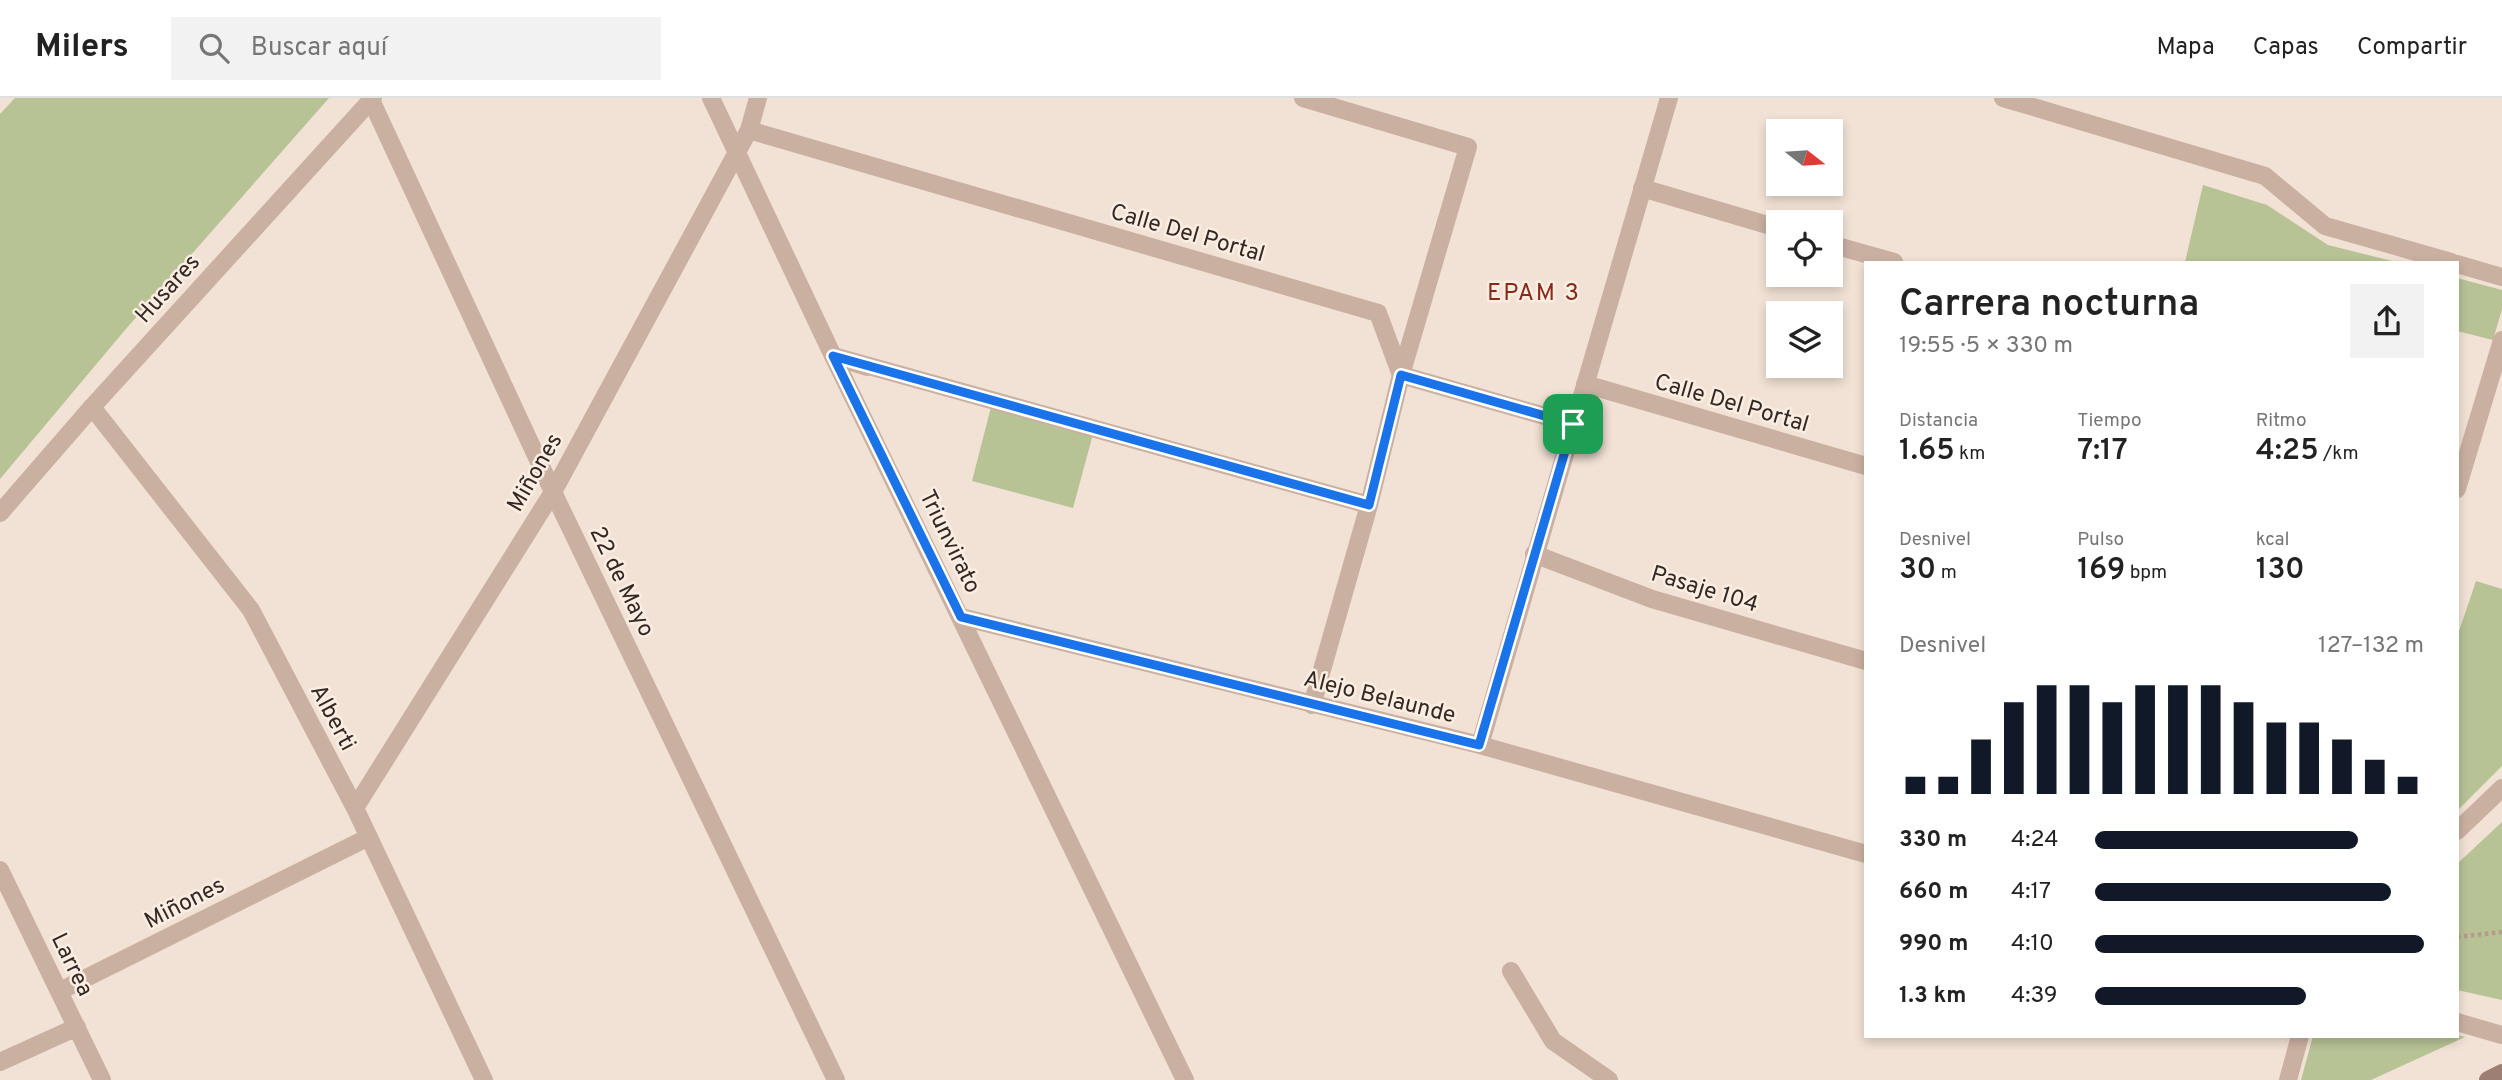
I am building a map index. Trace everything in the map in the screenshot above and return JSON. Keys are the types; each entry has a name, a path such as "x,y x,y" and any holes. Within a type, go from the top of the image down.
{"main road":[{"path":"2488,1080 2502,1073"}],"street":[{"name":"Triunvirato","path":"711,98 833,356 1185,1080"},
{"name":"Miñones","path":"355,808 553,492 749,130 758,98"},
{"path":"1303,98 1468,147 1401,375 1369,505 1312,705"},
{"path":"1479,745 1669,98"},
{"path":"2003,98 2265,176 2325,226 2448,261"},
{"name":"Husares","path":"0,513 92,407 372,99"},
{"name":"22 de Mayo","path":"372,99 553,492 836,1080"},
{"name":"Calle Del Portal","path":"749,130 1377,313 1401,375"},
{"path":"1642,188 1766,224"},
{"path":"1843,248 1890,261"},
{"path":"2459,265 2502,277"},
{"path":"2459,482 2502,341"},
{"path":"833,356 1369,505"},
{"path":"833,356 867,367"},
{"path":"1401,375 1573,424"},
{"name":"Calle Del Portal","path":"1585,384 1864,465"},
{"name":"Alberti","path":"92,407 251,610 355,808 484,1080"},
{"name":"Pasaje 104","path":"1534,554 1652,599 1864,660"},
{"name":"Alejo Belaunde","path":"961,617 1479,745 1864,853"},
{"path":"2459,829 2502,788"},
{"name":"Miñones","path":"60,991 369,837"},
{"name":"Larrea","path":"0,870 102,1080"},
{"path":"1511,971 1553,1041 1609,1080"},
{"path":"2459,1023 2502,1035"},
{"path":"0,1062 77,1027"},
{"path":"2288,1080 2299,1038"}],"path":[{"path":"2459,937 2502,932"}],"green space":[{"path":"15,98 329,98 125,330 0,479 0,114"},
{"path":"2203,185 2267,205 2328,245 2392,261 2185,261"},
{"path":"2459,279 2502,290 2502,309 2493,340 2459,332"},
{"path":"991,407 1093,434 1073,508 972,481"},
{"path":"2476,581 2502,589 2502,766 2459,809 2459,631"},
{"path":"2502,822 2502,1000 2459,990 2459,862"},
{"path":"2465,1037 2371,1080 2301,1080 2312,1038"}],"district":[{"name":"EPAM 3","path":"1534,292"}],"route":[{"path":"833,356 1369,505 1401,375 1573,424 1479,745 961,617 833,356"}]}
